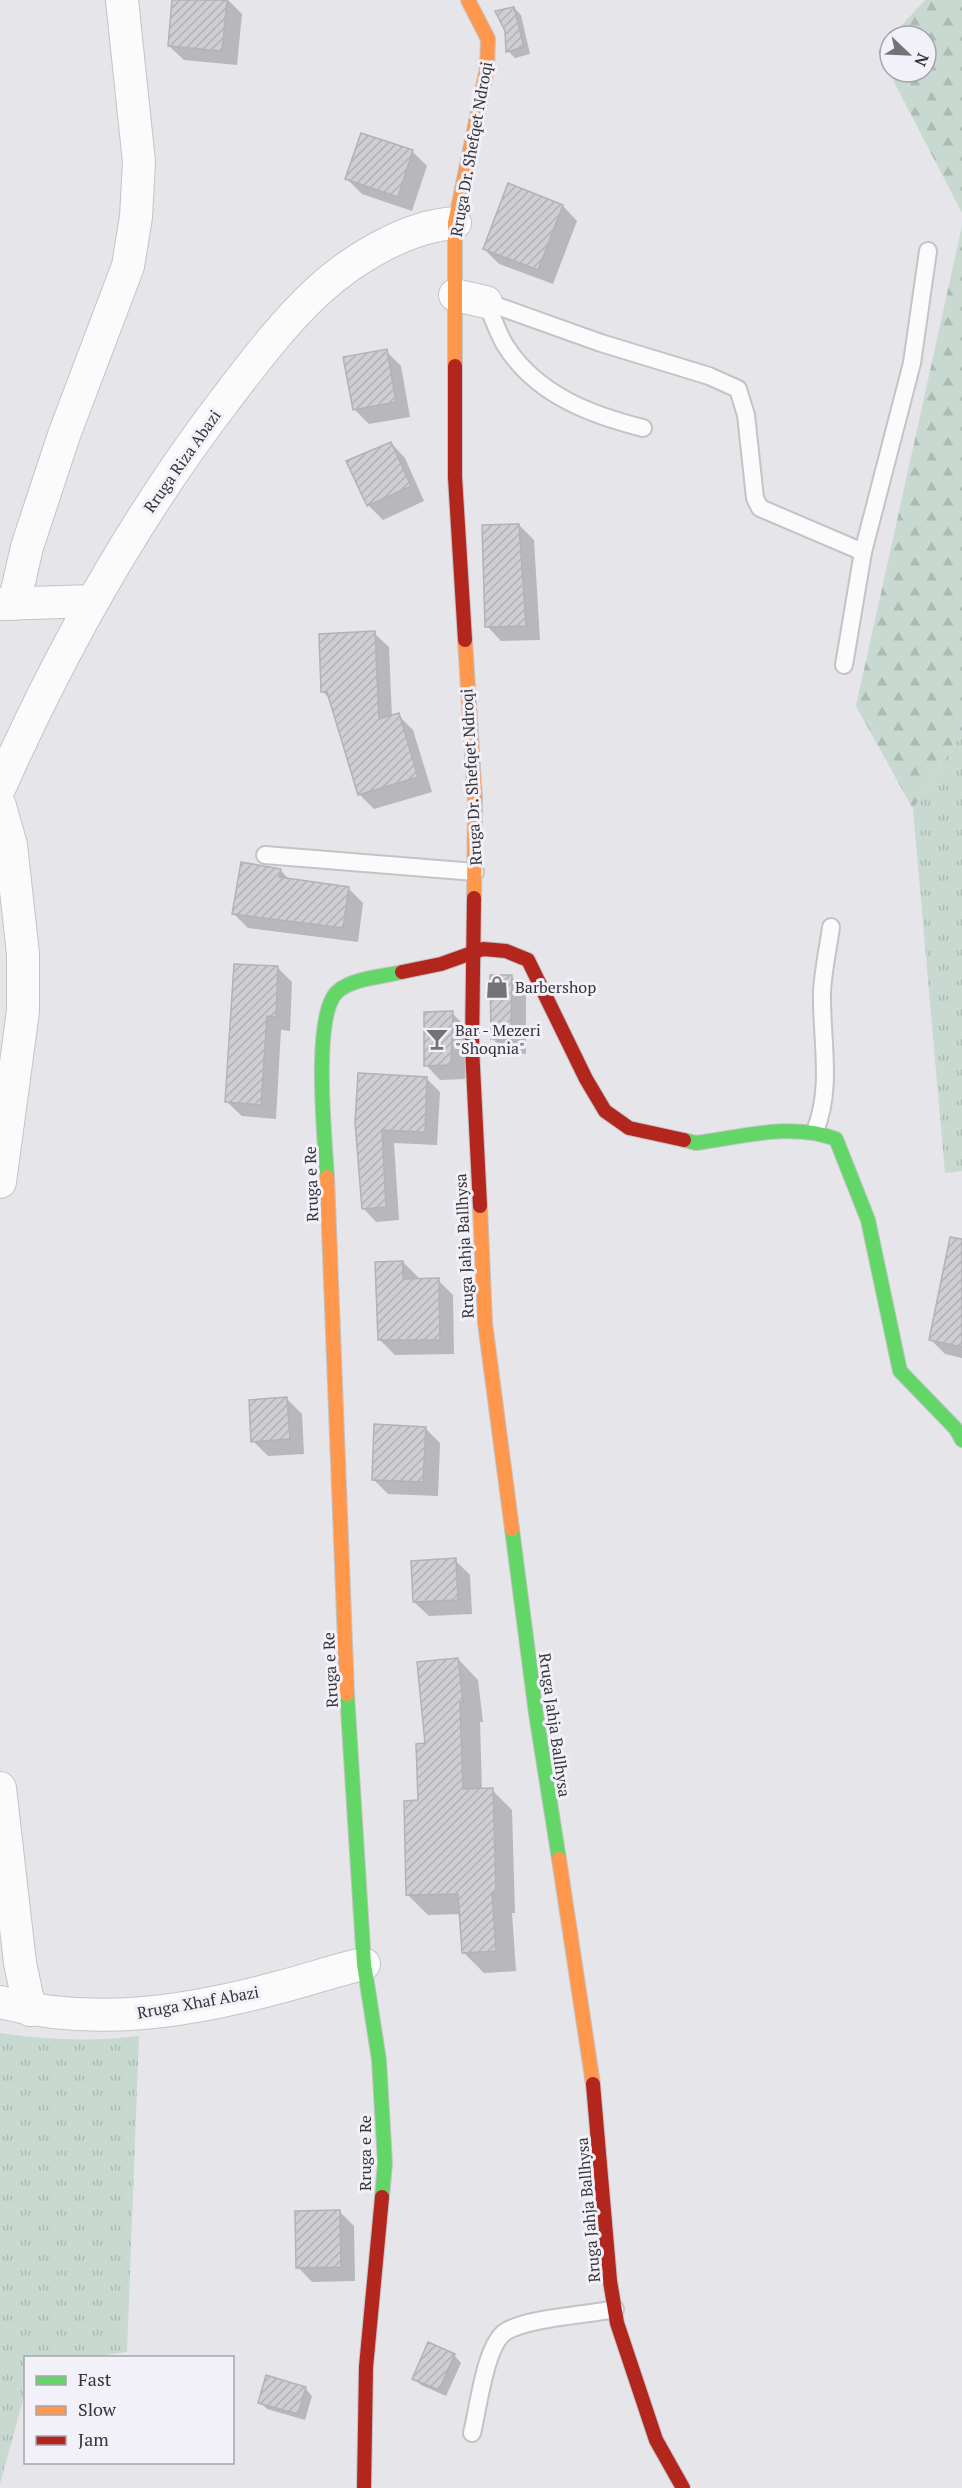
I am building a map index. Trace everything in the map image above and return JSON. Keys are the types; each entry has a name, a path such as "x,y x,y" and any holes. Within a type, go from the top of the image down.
{"main road":[{"name":"Rruga Dr. Shefqet Ndroqi","path":"468,0 488,39 487,68 455,223 456,477 475,800 475,872 471,952"},
{"path":"471,952 506,951 528,960 586,1079 605,1111 629,1128 696,1143 781,1131 815,1131 836,1139 868,1220 900,1371 960,1432"},
{"name":"Rruga e Re","path":"364,2488 366,2367 385,2163 379,2060 364,1964 344,1645 322,1047 328,1008 336,993 350,984 441,964 471,952"},
{"name":"Rruga Jahja Ballhysa","path":"471,952 475,1165 485,1323 536,1714 590,2052 615,2309 633,2378 656,2440 683,2488"}],"street":[{"path":"93,601 7,604 60,446 128,266 136,217 139,162 122,0"},
{"name":"Rruga Riza Abazi","path":"0,787 32,714 116,558 178,461 258,357 320,290 383,245 430,225 455,223"},
{"path":"455,295 486,302"},
{"path":"0,806 11,845 22,954 23,1011 0,1182"},
{"path":"0,1788 20,1963 30,2010"},
{"name":"Rruga Xhaf Abazi","path":"0,2002 30,2010 102,2016 159,2012 280,1987 364,1964"}],"lane":[{"path":"844,665 863,552 912,363 928,251"},
{"path":"486,302 601,343 709,376 738,389 746,415 755,498 760,508 863,552"},
{"path":"486,302 507,348 536,380 569,403 604,418 643,428"},
{"path":"265,855 475,872"},
{"path":"815,1131 824,1110 822,990 831,927"},
{"path":"472,2433 487,2369 495,2346 504,2333 540,2322 615,2309"}],"green space":[{"path":"925,0 962,0 962,213 895,84 938,84 938,24 903,24"},
{"path":"962,226 962,730 913,809 856,706"},
{"path":"962,730 962,1171 945,1173 913,809"},
{"path":"0,2033 69,2039 139,2036 127,2352 98,2356 24,2356 24,2397 0,2484"}],"building":[{"path":"172,0 227,0 222,51 168,46"},
{"path":"514,7 524,47 506,52 505,31 495,11"},
{"path":"361,133 413,150 398,197 345,179"},
{"path":"508,183 563,205 538,270 483,249"},
{"path":"387,349 396,402 353,410 343,357"},
{"path":"391,442 411,486 367,506 346,461"},
{"path":"519,524 526,626 485,627 482,525"},
{"path":"375,631 379,719 399,713 418,777 358,795 327,692 321,692 319,634"},
{"path":"241,862 281,869 279,877 349,887 343,928 232,914"},
{"path":"234,964 278,966 276,1017 267,1016 261,1105 225,1102"},
{"path":"490,975 512,975 511,1039 491,1039"},
{"name":"Bar - Mezeri \"Shoqnia\"","path":"453,1011 451,1065 424,1066 424,1012"},
{"path":"358,1073 427,1077 425,1132 382,1130 386,1207 362,1209 355,1122"},
{"path":"950,1237 962,1239 962,1347 929,1340"},
{"path":"403,1261 403,1279 439,1278 440,1340 378,1340 375,1262"},
{"path":"287,1397 290,1439 251,1442 249,1400"},
{"path":"374,1424 426,1427 423,1482 372,1480"},
{"path":"456,1558 458,1600 413,1602 411,1561"},
{"path":"458,1658 463,1702 460,1702 463,1789 493,1788 496,1893 492,1893 496,1951 462,1953 458,1894 406,1895 404,1801 418,1800 416,1744 425,1743 417,1662"},
{"path":"340,2210 341,2267 296,2268 295,2211"},
{"path":"428,2342 455,2354 439,2390 412,2379"},
{"path":"266,2375 306,2387 298,2414 258,2403"}],"traffic: fast":[{"path":"327,1177 322,1051 329,1005 343,987 402,972"},
{"path":"684,1140 696,1143 784,1131 819,1134 836,1139 868,1220 900,1371 956,1429 962,1440"},
{"path":"512,1529 536,1714 559,1859"},
{"path":"347,1694 364,1964 379,2060 385,2163 382,2197"}],"traffic: slow":[{"path":"455,366 455,223 487,68 488,39 468,0"},
{"path":"465,640 475,800 474,898"},
{"path":"327,1177 347,1694"},
{"path":"480,1206 485,1323 512,1529"},
{"path":"559,1859 593,2084"}],"traffic: jam":[{"path":"455,366 455,477 465,640"},
{"path":"474,898 472,1047 480,1206"},
{"path":"402,972 441,964 483,949 506,951 528,960 586,1079 605,1111 629,1128 684,1140"},
{"path":"593,2084 610,2281 617,2323 656,2440 683,2488"},
{"path":"364,2488 366,2367 382,2197"}],"place":[{"name":"Barbershop","path":"497,987"},
{"name":"Bar - Mezeri \"Shoqnia\"","path":"437,1039"}]}
